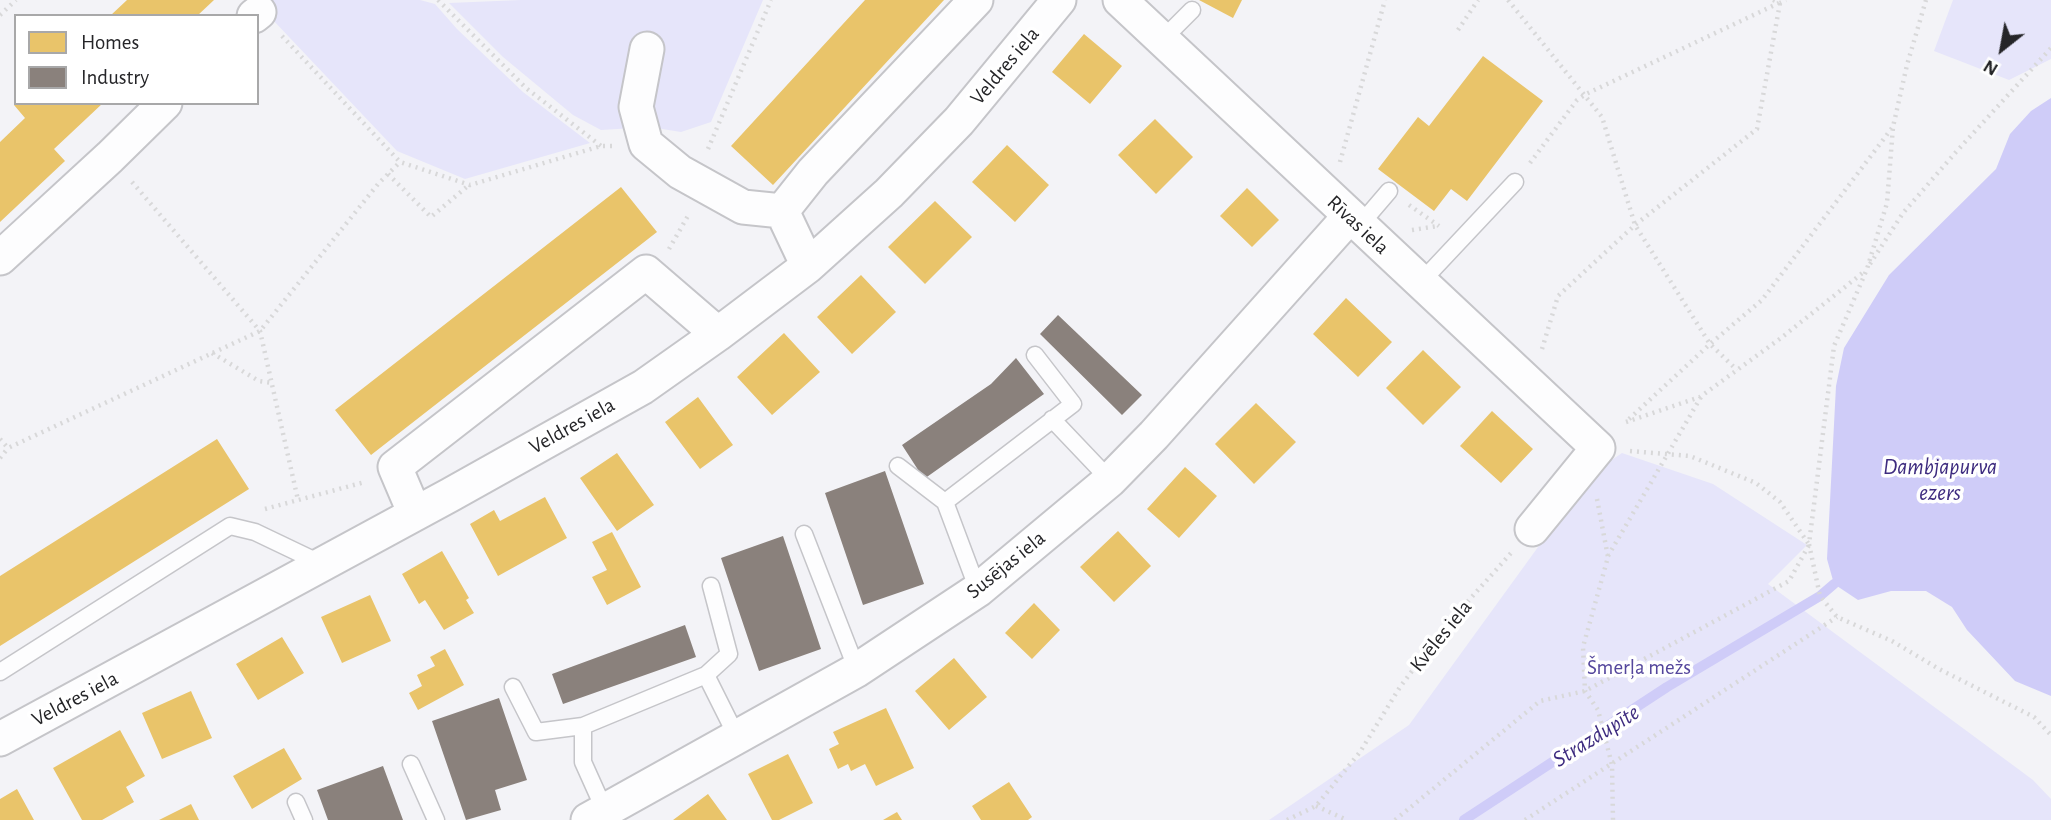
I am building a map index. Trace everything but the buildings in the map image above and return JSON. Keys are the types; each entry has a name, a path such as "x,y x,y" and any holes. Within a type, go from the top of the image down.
{"street":[{"path":"782,211 813,172 976,0"},
{"name":"Veldres iela","path":"0,739 324,565 643,387 808,266 889,193 958,121 1059,0"},
{"name":"Rīvas iela","path":"1120,0 1421,282 1592,455"},
{"path":"647,49 636,107 646,144 680,172 743,207 782,211"},
{"path":"0,258 163,105"},
{"path":"782,211 808,266"},
{"name":"Susējas iela","path":"596,816 857,670 978,590 1110,480 1354,221"},
{"path":"415,514 395,467 646,271 718,334"},
{"path":"1532,529 1592,455"}],"lane":[{"path":"1162,40 1192,10"},
{"path":"1421,282 1515,182"},
{"path":"1354,221 1390,191"},
{"path":"946,502 1073,404 1035,355"},
{"path":"1052,419 1110,480"},
{"path":"898,467 946,502 978,590"},
{"path":"0,672 230,526 255,532 324,565"},
{"path":"804,534 857,670"},
{"path":"513,687 536,732 583,726 706,675 729,653 710,586"},
{"path":"706,675 737,737"},
{"path":"583,726 583,762 596,816"},
{"path":"411,764 436,820"},
{"path":"296,802 304,820"}],"path":[{"path":"0,15 16,0"},
{"path":"438,0 526,88 601,146"},
{"path":"646,271 671,246 692,207 705,156 771,0"},
{"path":"1326,194 1335,183 1385,0"},
{"path":"1458,30 1478,0"},
{"path":"1508,0 1602,117 1636,225 1710,344 1737,370"},
{"path":"1773,0 1780,3"},
{"path":"1515,182 1577,100 1786,0"},
{"path":"1926,0 1893,127 1887,203 1867,269 1834,346 1809,544 1820,596 1837,617 1892,641 1939,669 2034,717 2051,735"},
{"path":"1539,356 1558,296 1636,225 1757,129 1780,3"},
{"path":"259,16 400,162 470,185"},
{"path":"1893,127 1762,300 1626,422 1701,396 1782,338 1867,269 1903,213 2051,48"},
{"path":"388,174 431,217 470,185 601,146 646,144"},
{"path":"110,157 260,331 298,500"},
{"path":"0,458 8,448 260,331 400,162"},
{"path":"212,353 259,382 273,383"},
{"path":"1612,820 1612,765 1598,710 1585,691 1583,647 1608,556 1701,396"},
{"path":"0,439 8,448"},
{"path":"1608,556 1600,506 1591,486 1592,455 1690,456 1756,483 1780,502 1809,544"},
{"path":"230,526 256,512 373,480 395,467"},
{"name":"Kvēles iela","path":"1287,820 1316,806 1360,752 1400,687 1446,626 1532,529"},
{"path":"1395,820 1540,701 1585,691 1789,581 1809,544"},
{"path":"1525,820 1837,617"},
{"path":"1316,806 1347,820"}],"green space":[{"path":"254,0 420,0 435,4 457,29 523,92 590,143 465,179 397,151"},
{"path":"521,0 763,0 711,122 681,132 650,127 601,130 573,115 503,57 449,3"},
{"path":"1953,0 2051,0 2051,59 2009,80 1934,51"},
{"name":"Šmerļa mežs","path":"1622,453 1713,484 1807,545 1768,584 2033,780 2051,799 2051,820 1269,820 1409,725 1591,474"}],"water":[{"name":"Dambjapurva ezers","path":"2051,98 2051,696 2015,681 1967,630 1952,607 1926,591 1891,591 1858,600 1834,584 1827,559 1836,386 1844,348 1889,275 1996,169 2010,134 2031,111"}],"waterway":[{"name":"Strazdupīte","path":"1464,820 1667,687 1820,596 1834,584"}]}
